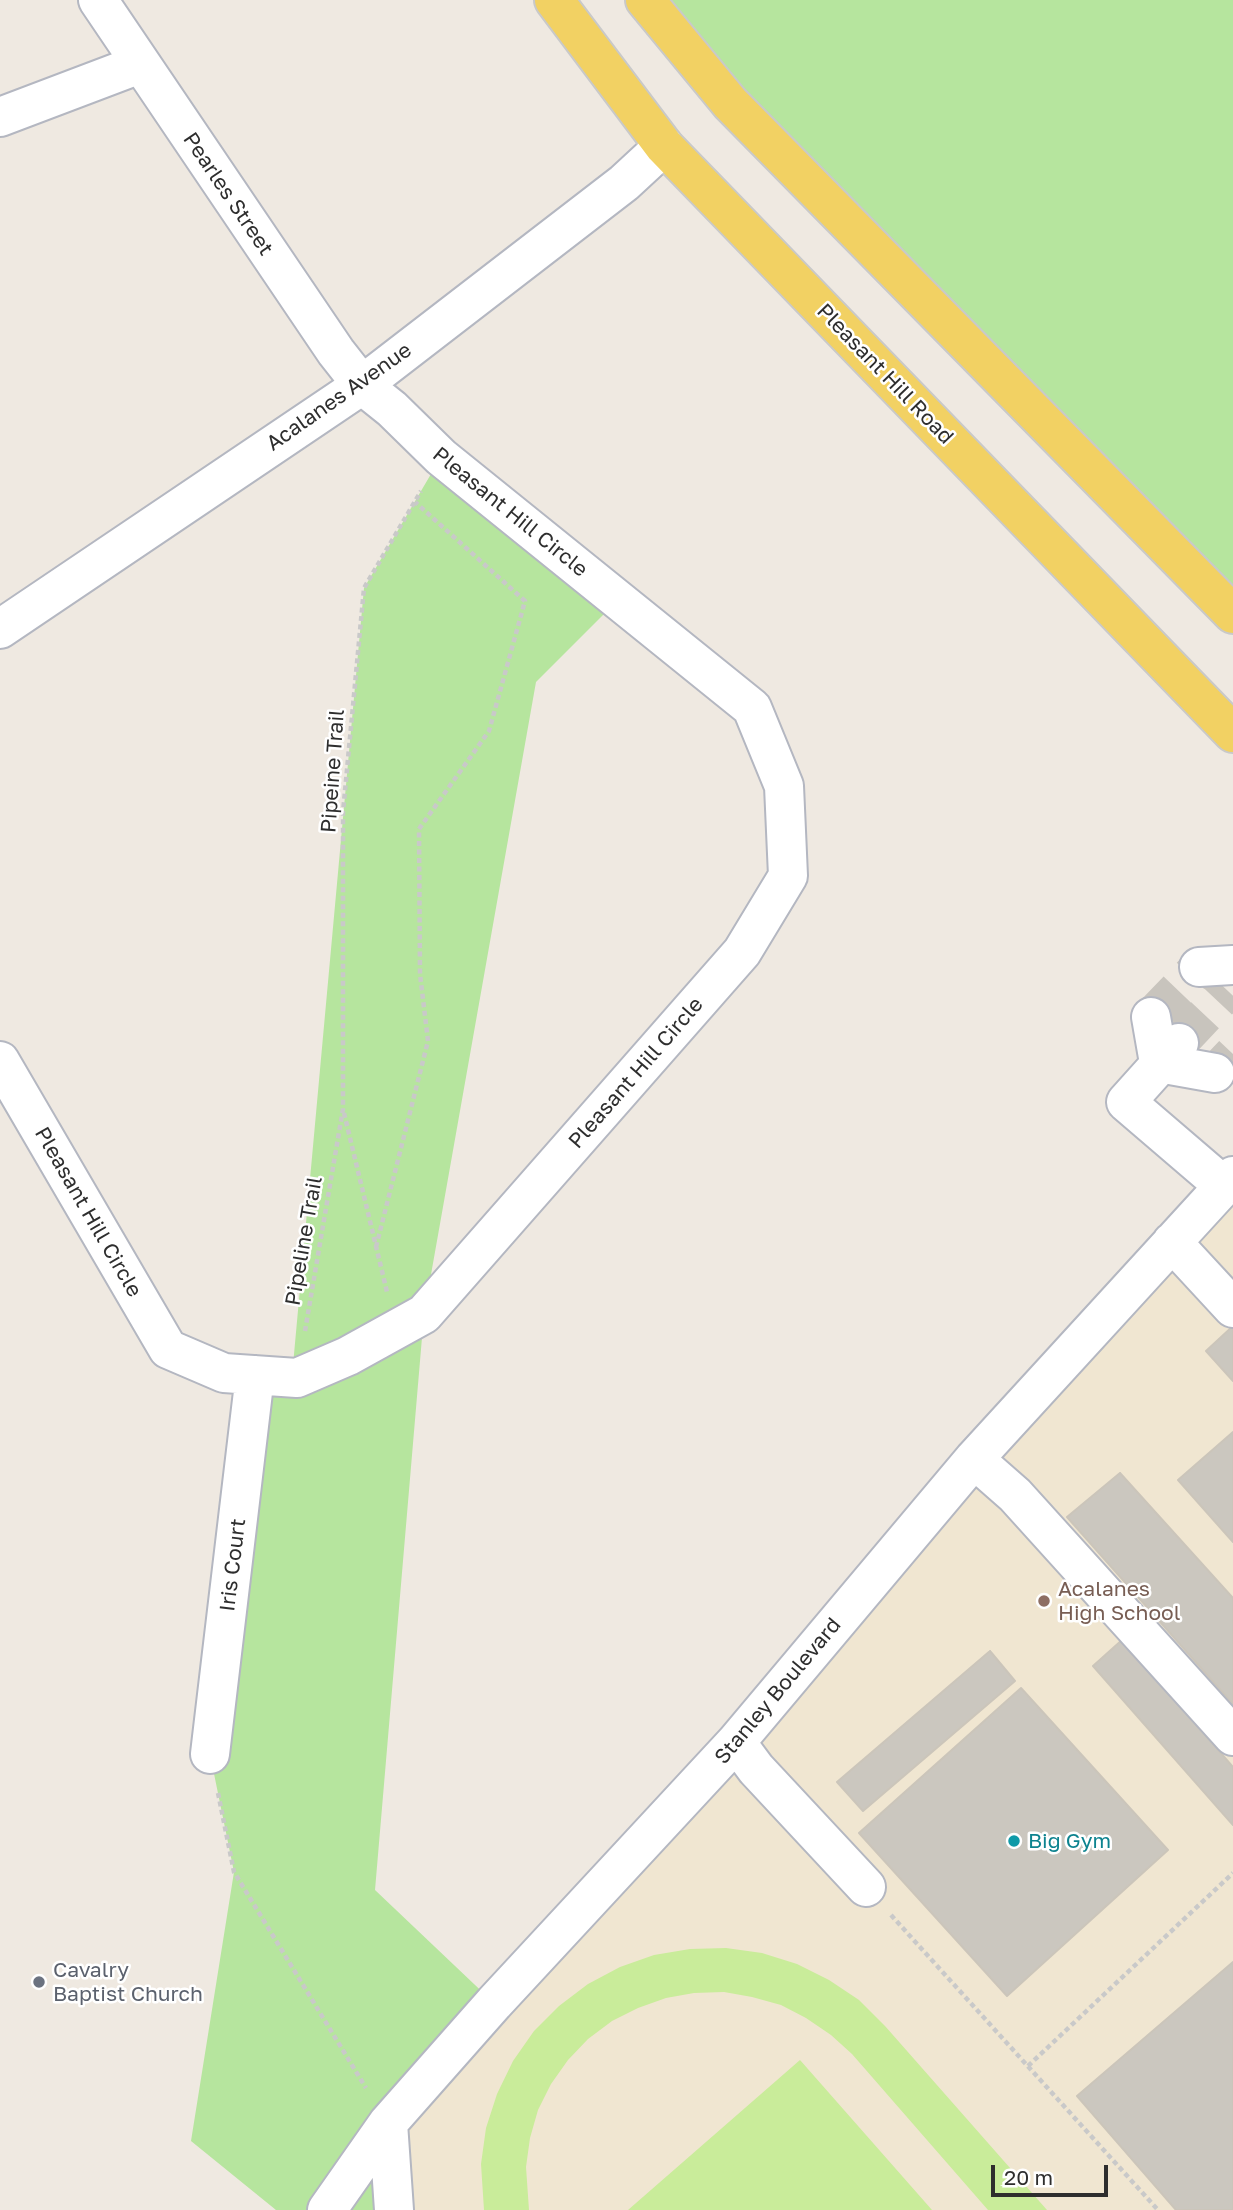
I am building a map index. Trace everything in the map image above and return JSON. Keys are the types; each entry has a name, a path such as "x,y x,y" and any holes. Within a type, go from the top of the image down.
{"main road":[{"name":"Pleasant Hill Road","path":"554,0 664,146 1233,733"},
{"path":"645,0 730,103 1233,614"}],"street":[{"name":"Pearles Street","path":"99,0 336,352 362,385"},
{"path":"0,117 140,64"},
{"name":"Acalanes Avenue","path":"0,629 362,385 613,191 664,146"},
{"name":"Pleasant Hill Circle","path":"0,1061 168,1349 224,1373 297,1378 348,1356 424,1314 741,953 788,876 784,786 752,708 441,457 392,409 362,385"},
{"path":"1151,1017 1169,1053 1215,1073"},
{"path":"1169,1053 1126,1102 1228,1181"},
{"name":"Stanley Boulevard","path":"327,2210 388,2123 494,2003 736,1742 974,1459 1228,1181"},
{"path":"1172,1242 1233,1308"},
{"name":"Iris Court","path":"210,1754 255,1375"},
{"path":"974,1459 1014,1495 1233,1736"},
{"path":"736,1742 756,1769 866,1888"},
{"path":"388,2123 394,2210"}],"path":[{"name":"Pipeine Trail","path":"343,1109 343,813 364,588 441,457"},
{"path":"343,1109 376,1247 428,1041 420,974 419,830 489,731 525,601 415,502"},
{"name":"Pipeline Trail","path":"297,1378 343,1109"},
{"path":"210,1754 234,1872 388,2123"},
{"path":"1028,2066 1233,1873"},
{"path":"866,1888 1158,2210"}],"shaded area":[{"name":"Acalanes High School","path":"1233,1176 1233,2210 394,2210 388,2123"}],"green space":[{"path":"670,0 1233,0 1233,614 730,103"},
{"path":"441,457 618,600 536,682 424,1314 375,1890 494,2003 388,2123 394,2210 276,2210 191,2141 234,1872 210,1754 255,1375 292,1376 364,588"},
{"path":"726,1948 762,1953 797,1964 829,1980 859,2000 1047,2210 988,2210 852,2054 831,2035 781,2005 724,1992 666,1998 612,2021 588,2039 568,2060 551,2084 538,2110 526,2167 529,2210 484,2210 481,2164 486,2128 497,2094 513,2061 534,2031 559,2006 588,1984 620,1967 654,1955 690,1949"},
{"path":"800,2060 932,2210 628,2210"}],"building":[{"path":"1233,1326 1233,1381 1206,1351"},
{"path":"1233,1432 1233,1542 1178,1480"},
{"path":"1120,1473 1233,1598 1233,1704 1067,1517"},
{"path":"1122,1640 1233,1767 1233,1825 1093,1666"},
{"path":"990,1651 1015,1681 863,1811 837,1782"},
{"name":"Big Gym","path":"1021,1688 1168,1850 1007,1996 859,1833"},
{"path":"1233,1962 1233,2210 1176,2210 1077,2096"}],"tunnel":[{"path":"1151,1017 1199,967"},
{"path":"1179,1043 1228,991"},
{"path":"1215,1073 1233,1054"}],"place":[{"name":"Acalanes High School","path":"1044,1601"},
{"name":"Big Gym","path":"1014,1841"},
{"name":"Cavalry Baptist Church","path":"39,1982"}]}
